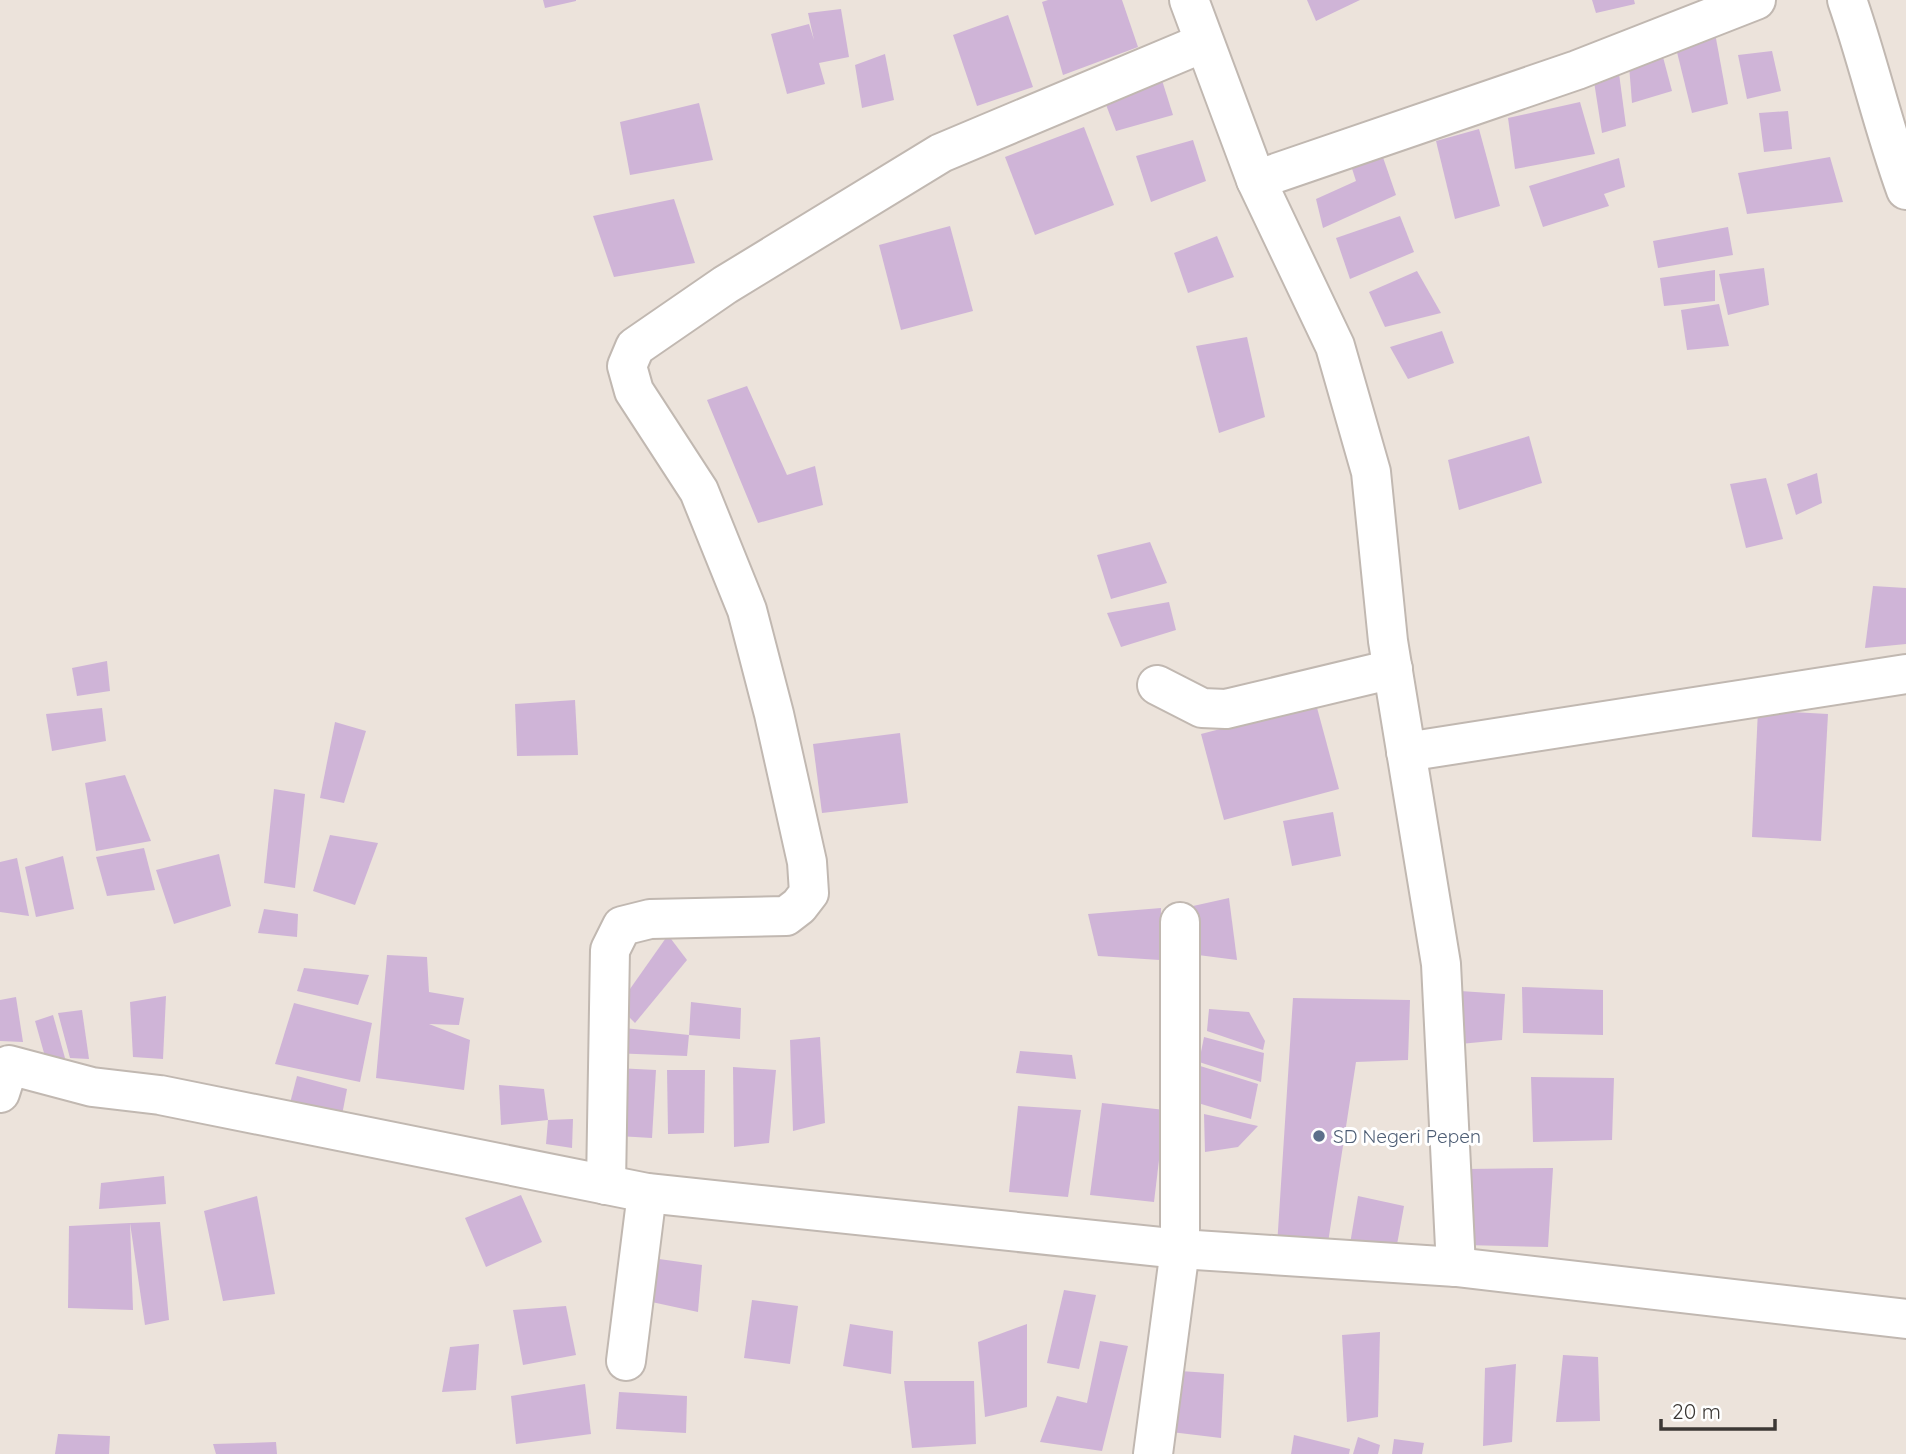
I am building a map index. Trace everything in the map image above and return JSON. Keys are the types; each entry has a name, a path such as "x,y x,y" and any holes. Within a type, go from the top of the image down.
{"street":[{"path":"1189,0 1256,180 1335,346 1371,472 1393,669 1441,964 1456,1267"},
{"path":"1256,180 1577,70 1756,0"},
{"path":"1847,0 1906,190"},
{"path":"606,1185 610,950 622,926 649,919 786,916 808,893 807,862 774,714 747,611 699,491 634,391 627,366 635,347 724,285 941,153 1203,43"},
{"path":"1157,685 1202,708 1226,709 1393,669"},
{"path":"1406,752 1906,674"},
{"path":"1153,1454 1180,1249 1180,922"},
{"path":"3,1071 92,1087 160,1095 647,1194 1180,1249 1456,1267 1906,1319"},
{"path":"626,1361 647,1194"}],"building":[{"path":"543,0 576,0 576,1 545,8"},
{"path":"1122,0 1138,47 1063,75 1042,2"},
{"path":"1307,0 1360,0 1316,21"},
{"path":"1592,0 1634,0 1635,4 1596,13"},
{"path":"841,9 849,57 819,63 825,84 787,94 771,34 809,24 814,40 808,13"},
{"path":"1008,15 1033,87 977,106 953,35"},
{"path":"1715,33 1728,104 1692,113 1674,40"},
{"path":"1772,51 1781,91 1747,99 1738,55"},
{"path":"885,54 894,100 862,108 855,65"},
{"path":"1663,57 1672,91 1632,103 1629,65"},
{"path":"1618,66 1626,126 1602,133 1592,69"},
{"path":"1160,74 1173,115 1116,131 1100,89"},
{"path":"1580,102 1595,154 1515,169 1508,118"},
{"path":"699,103 713,160 630,175 620,122"},
{"path":"1788,111 1792,149 1764,152 1759,113"},
{"path":"1084,127 1114,205 1035,235 1005,157"},
{"path":"1479,129 1500,206 1455,219 1436,141"},
{"path":"1193,140 1206,181 1151,202 1136,156"},
{"path":"1378,143 1396,195 1323,228 1316,199 1356,181 1347,153"},
{"path":"1830,157 1843,202 1747,214 1738,173"},
{"path":"1619,158 1625,187 1604,194 1609,206 1543,227 1529,186"},
{"path":"674,199 695,263 614,277 593,216"},
{"path":"1400,216 1414,252 1350,279 1336,238"},
{"path":"950,226 973,311 901,330 879,245"},
{"path":"1728,227 1733,255 1658,268 1653,241"},
{"path":"1217,236 1234,277 1188,293 1174,253"},
{"path":"1764,268 1769,305 1728,315 1719,274"},
{"path":"1715,270 1715,301 1664,306 1660,278"},
{"path":"1417,271 1441,313 1385,327 1369,292"},
{"path":"1719,304 1729,346 1687,350 1681,310"},
{"path":"1442,331 1454,363 1408,379 1390,347"},
{"path":"1247,337 1265,417 1219,433 1196,346"},
{"path":"747,386 787,475 815,466 823,505 758,523 707,400"},
{"path":"1529,436 1542,483 1459,510 1448,460"},
{"path":"1817,473 1822,503 1796,515 1787,484"},
{"path":"1766,478 1783,539 1746,548 1730,484"},
{"path":"1150,542 1167,583 1111,599 1097,555"},
{"path":"1873,586 1906,588 1906,644 1865,648"},
{"path":"1169,602 1176,630 1121,647 1107,613"},
{"path":"107,661 110,691 77,696 72,668"},
{"path":"575,700 578,755 517,756 515,704"},
{"path":"1316,704 1339,789 1224,820 1201,734"},
{"path":"102,708 106,741 52,751 46,714"},
{"path":"1758,710 1828,714 1821,841 1752,837"},
{"path":"335,722 366,731 344,803 320,798"},
{"path":"900,733 908,803 822,813 813,744"},
{"path":"125,775 151,841 96,851 85,783"},
{"path":"274,789 305,794 295,888 264,883"},
{"path":"1333,812 1341,856 1292,866 1283,821"},
{"path":"330,835 378,843 355,905 313,891"},
{"path":"144,848 155,890 107,896 96,857"},
{"path":"219,854 231,906 174,924 156,870"},
{"path":"63,856 74,909 36,917 25,867"},
{"path":"17,858 29,916 0,912 0,862"},
{"path":"1229,898 1237,960 1198,955 1193,906"},
{"path":"1161,908 1160,960 1098,956 1088,914"},
{"path":"264,909 298,914 297,937 258,933"},
{"path":"668,935 687,960 635,1023 618,1006"},
{"path":"387,955 427,957 429,992 464,998 459,1025 429,1024 470,1040 464,1090 376,1078"},
{"path":"304,968 369,975 358,1005 297,991"},
{"path":"1522,987 1603,990 1603,1035 1523,1033"},
{"path":"1460,991 1505,994 1502,1040 1460,1044"},
{"path":"166,996 163,1059 133,1057 130,1002"},
{"path":"16,997 23,1042 0,1041 0,1000"},
{"path":"1293,998 1410,1000 1408,1060 1356,1062 1327,1249 1277,1246"},
{"path":"691,1002 741,1008 740,1039 689,1035"},
{"path":"294,1003 372,1023 360,1082 275,1064"},
{"path":"1209,1009 1249,1012 1265,1041 1263,1050 1207,1031"},
{"path":"82,1010 89,1059 70,1058 58,1013"},
{"path":"53,1015 65,1058 46,1060 35,1021"},
{"path":"615,1027 689,1035 687,1056 611,1053"},
{"path":"820,1037 825,1123 793,1131 790,1040"},
{"path":"1204,1037 1264,1053 1261,1082 1199,1062"},
{"path":"1020,1051 1072,1055 1076,1079 1016,1073"},
{"path":"1197,1065 1258,1084 1251,1119 1198,1103"},
{"path":"733,1067 776,1070 769,1143 734,1147"},
{"path":"616,1068 656,1070 652,1138 618,1136"},
{"path":"667,1070 705,1070 704,1133 668,1134"},
{"path":"297,1076 347,1089 342,1115 289,1107"},
{"path":"1531,1077 1614,1078 1612,1140 1533,1142"},
{"path":"499,1085 544,1089 548,1120 501,1125"},
{"path":"1102,1103 1165,1110 1154,1202 1090,1195"},
{"path":"1018,1106 1081,1110 1068,1197 1009,1192"},
{"path":"1204,1114 1258,1126 1238,1147 1205,1152"},
{"path":"573,1119 572,1148 546,1144 548,1120"},
{"path":"1553,1168 1548,1247 1464,1245 1467,1169"},
{"path":"164,1176 166,1204 99,1209 101,1183"},
{"path":"521,1195 542,1242 486,1267 465,1218"},
{"path":"257,1196 275,1294 223,1301 204,1211"},
{"path":"1358,1196 1404,1206 1396,1250 1350,1244"},
{"path":"160,1222 169,1320 145,1325 130,1223"},
{"path":"130,1223 133,1310 68,1308 69,1226"},
{"path":"652,1258 702,1265 698,1312 647,1301"},
{"path":"1064,1290 1096,1295 1079,1369 1047,1363"},
{"path":"752,1300 798,1306 790,1364 744,1358"},
{"path":"566,1306 576,1355 523,1365 513,1310"},
{"path":"850,1324 893,1331 891,1374 843,1366"},
{"path":"1027,1324 1027,1407 985,1417 978,1342"},
{"path":"1380,1332 1378,1417 1347,1422 1342,1335"},
{"path":"1100,1341 1128,1346 1102,1451 1040,1442 1057,1396 1087,1403"},
{"path":"479,1344 476,1390 442,1392 450,1347"},
{"path":"1563,1355 1598,1357 1600,1421 1556,1422"},
{"path":"1516,1364 1512,1442 1483,1446 1485,1368"},
{"path":"1180,1371 1224,1374 1221,1438 1171,1432"},
{"path":"904,1381 974,1381 976,1444 912,1448"},
{"path":"585,1384 591,1434 516,1444 511,1396"},
{"path":"619,1392 687,1396 686,1433 616,1429"},
{"path":"58,1434 110,1436 109,1454 55,1454"},
{"path":"1294,1435 1350,1449 1349,1454 1291,1454"},
{"path":"1358,1437 1380,1445 1378,1454 1353,1454"},
{"path":"1394,1439 1424,1443 1422,1454 1392,1454"},
{"path":"276,1442 277,1454 216,1454 213,1444"}],"place":[{"name":"SD Negeri Pepen","path":"1319,1136"}]}
